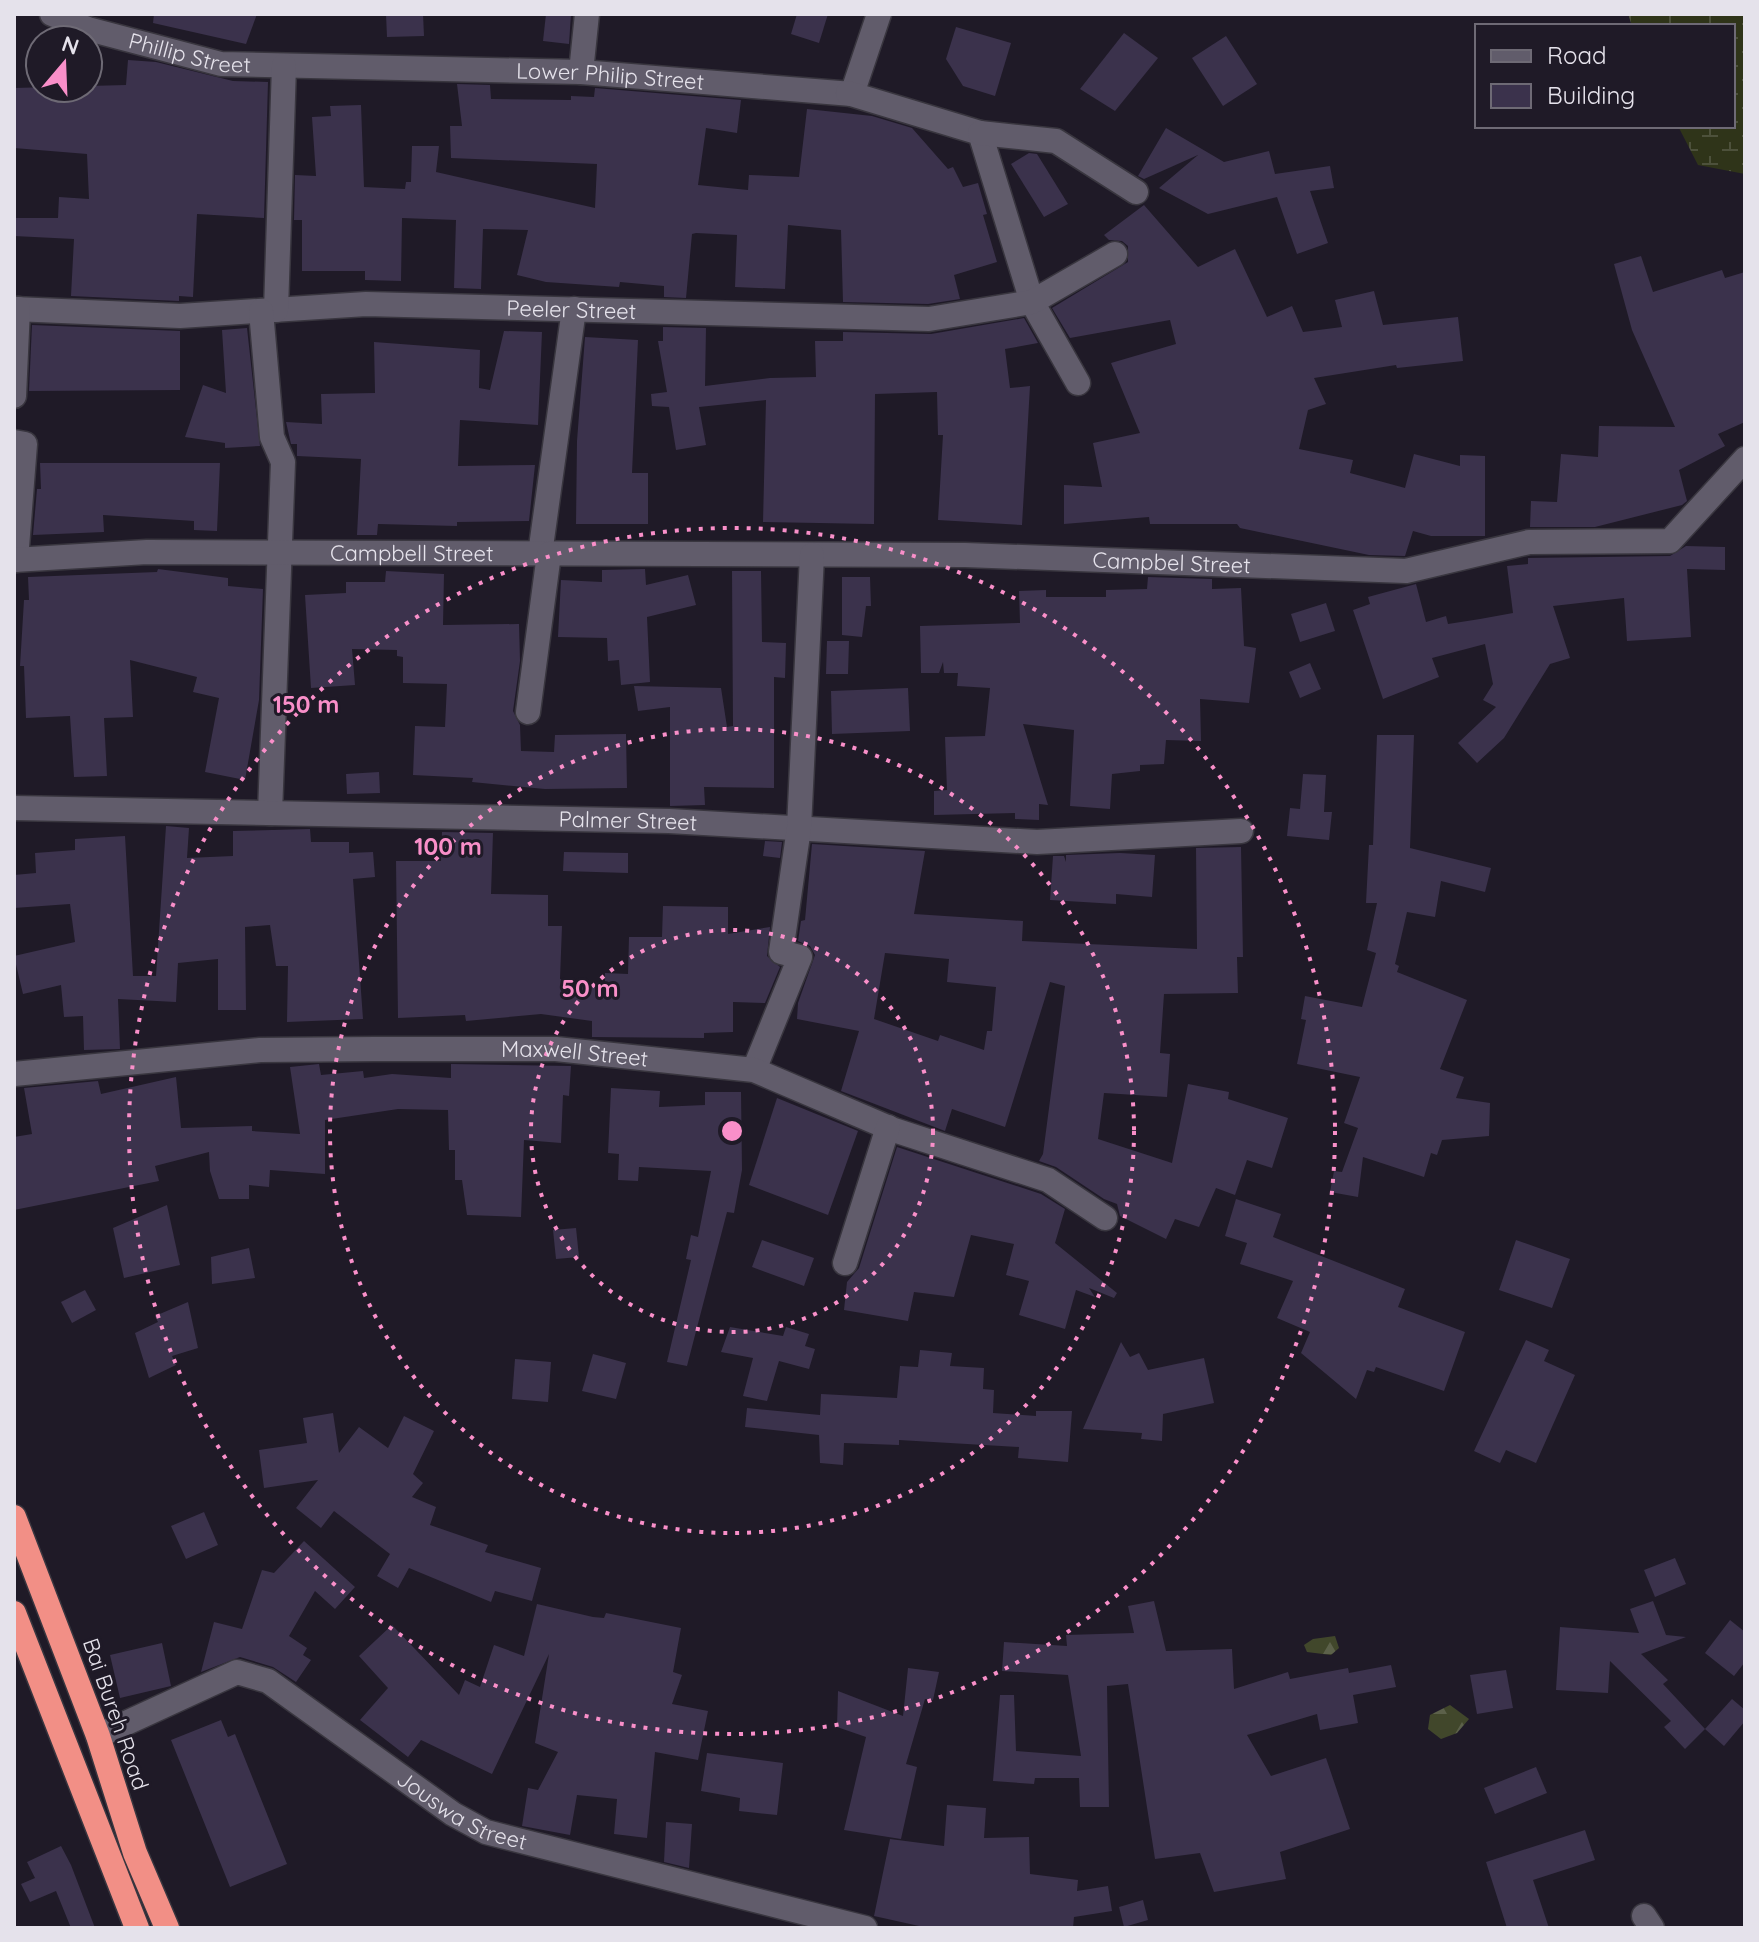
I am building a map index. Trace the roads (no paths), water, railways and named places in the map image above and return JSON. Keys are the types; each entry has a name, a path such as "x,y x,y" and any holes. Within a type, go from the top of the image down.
{"highway":[{"name":"Bai Bureh Road","path":"14,1517 98,1736 135,1853 167,1928"},
{"path":"14,1613 137,1928"}],"street":[{"name":"Phillip Street","path":"52,14 88,29 221,64 284,66"},
{"path":"581,72 587,14"},
{"path":"848,93 852,94 879,14"},
{"name":"Lower Philip Street","path":"284,66 581,72 848,93 980,133 1056,141 1136,192"},
{"path":"270,813 283,462 272,437 268,310 284,66"},
{"path":"980,133 1032,302 1078,383"},
{"name":"Peeler Street","path":"16,309 180,316 366,304 929,319 1032,302 1115,254"},
{"path":"14,396 16,309"},
{"path":"528,712 574,309"},
{"path":"14,442 25,444 15,560"},
{"name":"Campbel Street","path":"812,555 965,555 1406,571 1529,542 1670,541 1745,459"},
{"name":"Campbell Street","path":"15,560 147,552 812,555"},
{"path":"754,1070 800,957 781,952 799,828 812,555"},
{"path":"14,799 14,808"},
{"name":"Palmer Street","path":"14,808 669,821 1037,842 1241,831"},
{"name":"Maxwell Street","path":"14,1072 260,1050 375,1049 556,1049 754,1070 888,1127 1048,1180 1105,1218"},
{"path":"845,1263 888,1127"},
{"name":"Jouswa Street","path":"98,1736 237,1672 268,1681 453,1814 486,1832 865,1928"}]}
